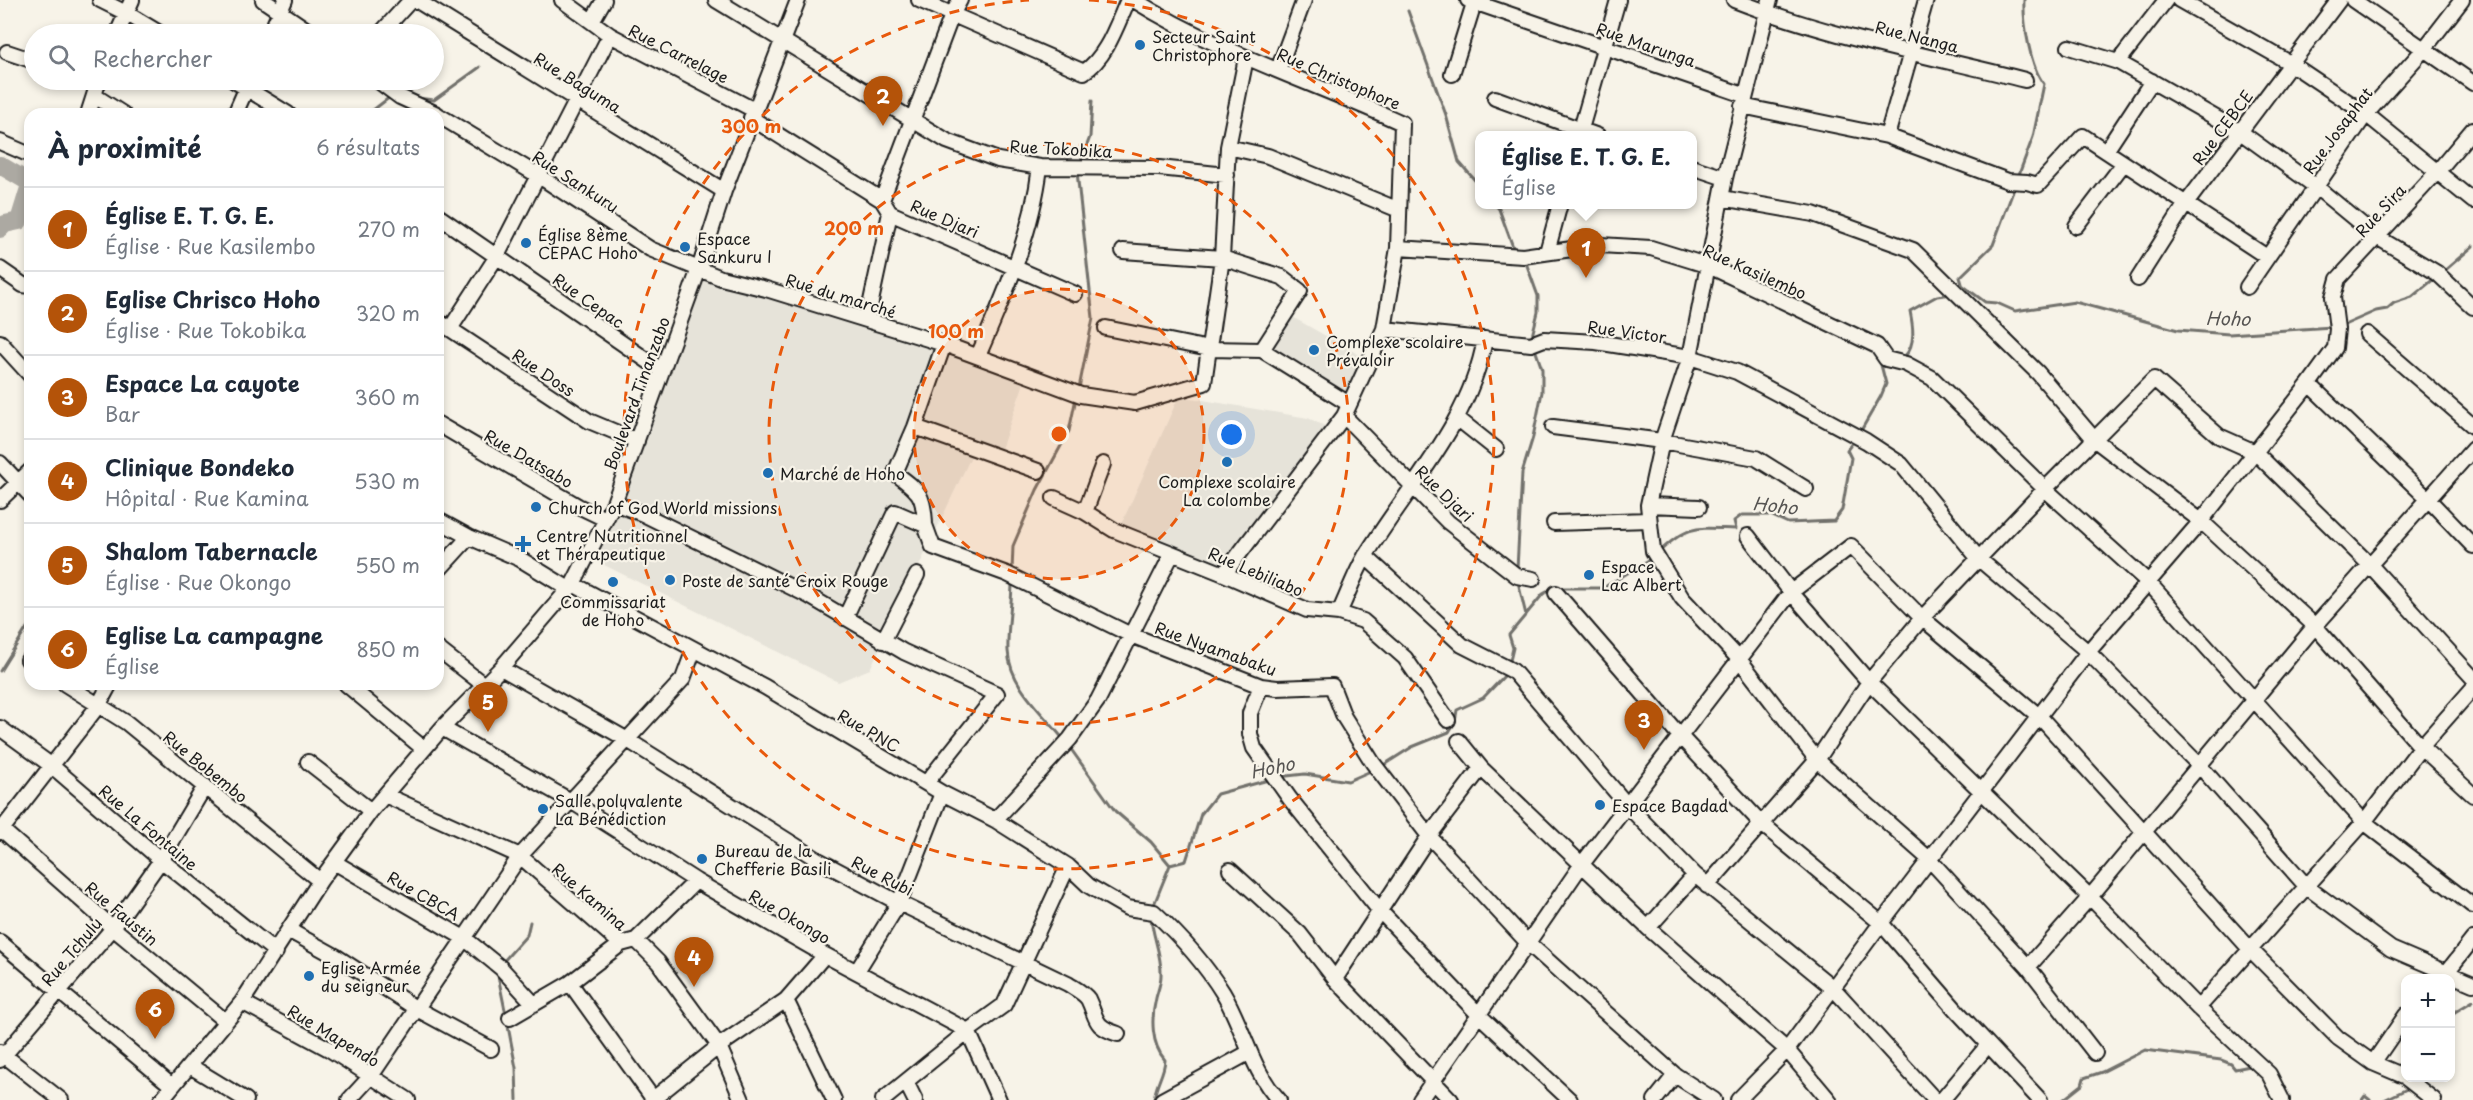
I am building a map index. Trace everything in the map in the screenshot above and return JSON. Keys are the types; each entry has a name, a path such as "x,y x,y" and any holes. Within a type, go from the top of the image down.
{"street":[{"path":"100,0 129,6 150,24"},
{"path":"263,0 282,6 302,24"},
{"path":"390,24 414,0"},
{"name":"Rue Baguma","path":"414,0 724,191"},
{"name":"Rue Carrelage","path":"562,0 610,35 752,114"},
{"path":"591,21 604,0"},
{"name":"Rue Tokobika","path":"716,0 947,141 988,157 1040,167 1159,168 1227,175"},
{"name":"Boulevard Tinanzabo","path":"161,1100 242,1002 290,931 320,881 371,811 442,728 501,668 571,587 614,503 638,441 724,191 798,0"},
{"path":"919,0 1084,72 1092,67 1102,54 1128,0"},
{"path":"882,200 952,15 960,0"},
{"name":"Rue Christophore","path":"1134,0 1246,58 1402,123 1399,210"},
{"path":"1278,70 1304,0"},
{"path":"1579,131 1618,0"},
{"name":"Rue Nanga","path":"1734,0 1769,7 1912,52 2025,80"},
{"path":"1887,136 1926,0"},
{"path":"2118,62 2166,0"},
{"path":"2179,0 2290,63 2366,114 2473,201"},
{"name":"Rue CEBCE","path":"2138,279 2185,205 2339,0"},
{"path":"2353,0 2473,83"},
{"name":"Rue Josaphat","path":"2247,287 2366,114 2425,48 2463,0"},
{"path":"1452,74 1473,1"},
{"name":"Rue Marunga","path":"1473,1 1604,47 1743,100 1887,136 2008,181 2027,182 2038,186 2083,136 2106,151"},
{"path":"121,24 129,6"},
{"path":"274,24 282,6"},
{"path":"1769,7 1743,100 1725,178 1690,357 1662,441 1648,505 1656,556 1682,598 1739,660 1817,760 1929,860 2028,967 2095,1053"},
{"path":"450,329 497,256 610,35"},
{"path":"2069,47 2118,62 2239,131 2315,186 2377,237 2439,274 2473,307"},
{"path":"7,52 24,58"},
{"path":"1209,349 1222,258 1228,147 1246,58"},
{"path":"2152,81 2106,151 2267,257"},
{"path":"89,108 93,90"},
{"path":"100,90 117,108"},
{"path":"238,108 246,90"},
{"path":"257,90 280,108"},
{"name":"Rue Sankuru","path":"391,90 424,108"},
{"path":"1495,98 1577,131"},
{"name":"Rue Djari","path":"752,114 882,200 890,213 1076,294"},
{"name":"Rue Sankuru","path":"444,118 539,176 650,249 699,269"},
{"name":"Rue Sira","path":"2309,384 2335,348 2337,326 2333,297 2338,279 2438,172 2473,129"},
{"path":"0,142 24,152"},
{"path":"1224,574 1346,410 1384,328 1398,248 1399,210 1268,156 1228,147"},
{"path":"2076,226 2124,163"},
{"path":"978,356 1017,267 1036,201 1040,167"},
{"path":"1697,169 1725,178"},
{"path":"1722,198 1813,214 1913,250 2037,373 2095,440 2201,521 2315,626 2421,747 2473,795"},
{"path":"1547,252 1559,209"},
{"path":"867,320 890,213"},
{"name":"Rue Cepac","path":"444,220 661,370"},
{"name":"Rue Kasilembo","path":"1398,248 1523,256 1600,245 1651,248 1709,266 1877,346 1886,359 1906,364 1932,378 2045,489"},
{"path":"1123,251 1222,258 1282,278 1300,291 1262,351"},
{"path":"0,269 24,285"},
{"name":"Rue du marché","path":"699,269 721,278 766,289 944,344 1078,394 1135,403 1204,382 1209,349"},
{"name":"Rue Doss","path":"444,325 589,422 638,441"},
{"name":"Rue Djari","path":"1106,328 1209,349 1262,351 1346,410 1448,522 1517,576 1533,579"},
{"name":"Rue Victor","path":"1384,328 1485,339 1596,342 1690,357 1737,372 1866,441 1901,465 1979,559 2088,652 2199,765 2307,887 2391,949 2438,973 2473,984"},
{"path":"2367,334 2473,426"},
{"path":"1339,614 1365,556 1414,486 1457,418 1481,360 1485,339"},
{"path":"0,342 24,368"},
{"path":"844,618 895,512 925,525 925,505 917,489 896,472 915,427 944,344"},
{"path":"1707,886 1817,760 1869,682 1922,618 2154,379 2219,436 2255,452 2370,565 2473,678"},
{"path":"1738,1100 1787,1050 2088,652 2201,521 2309,384 2428,499 2473,546"},
{"path":"1457,418 1496,449"},
{"path":"915,427 1038,471"},
{"path":"1553,427 1662,441 1756,458 1806,489"},
{"name":"Rue Datsabo","path":"444,428 578,506 605,519"},
{"path":"2028,967 2090,897 2315,626 2473,449"},
{"path":"0,463 24,488"},
{"path":"1085,512 1103,464"},
{"path":"0,500 24,478"},
{"path":"2045,489 2148,582 2364,822 2473,906"},
{"name":"Rue Lebiliabo","path":"1054,498 1085,512 1114,531 1224,574 1307,610 1339,614 1363,621 1404,658 1448,720"},
{"path":"614,503 644,514 809,596 904,652 997,694 927,782"},
{"path":"1648,505 1699,507"},
{"path":"1554,523 1649,520"},
{"name":"Rue PNC","path":"444,523 520,559 765,687 942,793 995,820 1068,866 1089,886 1127,908 1149,911 1169,925 1223,993 1250,1052"},
{"name":"Rue Nyamabaku","path":"925,525 933,547 1010,575 1131,634 1261,686 1277,688 1332,686 1344,717 1375,766 1430,836"},
{"path":"1748,536 1791,592 1869,682 2090,897 2198,1008 2269,1074 2282,1100"},
{"path":"444,564 469,537"},
{"path":"1420,1100 1582,864 1791,592 1851,546 1922,618 2040,717 2250,949 2338,1038 2373,1063 2401,1076"},
{"path":"995,820 1066,743 1098,700 1172,554"},
{"path":"1365,556 1462,645 1508,669 1627,805 1695,875 1833,988 1935,1100"},
{"path":"884,641 917,575"},
{"path":"1556,593 1680,736 1762,824 1881,923 1956,1010 2040,1100"},
{"path":"348,1100 370,1076 417,1009 519,856 683,679 694,650"},
{"path":"444,654 484,685"},
{"name":"Rue Rubi","path":"501,668 626,739 820,861 899,903 1068,984 1087,997 1095,1020 1104,1030 1118,1034"},
{"path":"1261,686 1250,713 1250,734 1254,748 1275,778 1380,911 1479,1015 1570,1100"},
{"path":"2198,1008 2364,822 2421,747 2473,688"},
{"name":"Rue Bobembo","path":"74,690 127,723 320,881"},
{"path":"0,830 98,706 107,690"},
{"path":"353,690 424,749"},
{"name":"Rue La Fontaine","path":"0,728 52,766 161,860 276,952"},
{"name":"Rue Okongo","path":"442,728 571,801 696,881 825,955 968,1031"},
{"path":"1460,741 1481,768 1648,928 1787,1050 1829,1100"},
{"path":"308,762 371,811"},
{"path":"1335,979 1430,836 1481,768"},
{"name":"Rue Tchulu","path":"1,1056 113,928 161,860 205,786"},
{"path":"856,971 899,903 942,793"},
{"name":"Rue Kamina","path":"385,795 519,856 621,944 636,940 658,963 719,1046 742,1100"},
{"name":"Rue Faustin","path":"0,830 225,1021"},
{"path":"1430,836 1527,942 1675,1075 1714,1100"},
{"name":"Rue CBCA","path":"334,862 464,938 497,965 534,1004"},
{"path":"882,1100 1004,1005 1068,866"},
{"path":"1230,870 1300,934 1335,979 1451,1100"},
{"path":"1648,928 1695,875"},
{"path":"636,940 696,881"},
{"path":"290,931 337,957 417,1009 491,1049"},
{"path":"2438,973 2473,939"},
{"path":"0,942 172,1086"},
{"path":"510,1018 570,983 621,944"},
{"path":"570,983 653,1100 719,1046 786,1000 825,955"},
{"path":"786,1000 834,1100"},
{"name":"Rue Mapendo","path":"242,1002 329,1049 408,1100"},
{"path":"2373,1063 2401,1022"},
{"path":"968,1031 999,1100"},
{"path":"1942,1100 1988,1045"},
{"path":"1162,1100 1250,1052 1279,1100"},
{"path":"1,1056 61,1100"},
{"path":"190,1066 246,1100"},
{"path":"1655,1100 1675,1075"},
{"path":"906,1082 915,1100"},
{"path":"2412,1082 2434,1100"}],"shaded area":[{"path":"704,276 1027,374 1000,452 976,446 870,669 838,682 592,559 655,413"},
{"path":"1287,314 1363,357 1344,395 1266,348"},
{"path":"1179,396 1308,418 1327,427 1227,567 1121,525"}],"waterway":[{"path":"2018,177 2033,137 2044,84 2035,67 2028,44 2024,0"},
{"path":"1408,11 1446,115 1459,162 1475,180"},
{"path":"417,98 434,100 480,67"},
{"path":"376,108 390,97"},
{"path":"1080,163 1090,137 1092,101"},
{"path":"0,165 24,179"},
{"path":"1077,172 1093,318 1079,388"},
{"path":"1962,284 1960,277 1993,245 2015,186"},
{"path":"0,229 5,224 19,221 24,205"},
{"path":"1499,209 1513,247 1517,251"},
{"name":"Hoho","path":"2443,272 2473,246"},
{"path":"1525,260 1538,296 1538,312 1531,340"},
{"name":"Hoho","path":"2342,326 2412,297 2435,278"},
{"name":"Hoho","path":"1962,285 1985,302 1997,303 2015,311 2075,302 2178,330 2229,334 2332,327"},
{"name":"Hoho","path":"1897,356 1905,356 1911,346 1913,329 1910,311 1937,296 1952,294"},
{"path":"1517,569 1522,473 1533,437 1542,392 1542,369 1534,346"},
{"name":"Hoho","path":"1859,434 1886,384 1880,361"},
{"path":"1012,572 1013,546 1037,490 1069,431 1076,398"},
{"name":"Hoho","path":"1659,552 1686,532 1702,528 1736,529 1734,521 1742,515 1770,515 1788,523 1834,521 1842,510 1851,458 1847,450 1855,439"},
{"name":"Hoho","path":"1509,665 1513,648 1509,635 1543,594 1554,588 1603,588 1652,558"},
{"path":"1012,582 1008,643 1010,664 1021,688 1064,740"},
{"path":"1518,582 1526,615"},
{"path":"0,671 24,633"},
{"name":"Hoho","path":"1382,766 1412,747 1449,732 1455,722 1457,710 1483,698 1508,672"},
{"path":"1068,745 1115,811 1151,842 1170,865"},
{"name":"Hoho","path":"1278,777 1305,774 1348,781 1373,770"},
{"name":"Hoho","path":"1170,865 1186,861 1201,814 1217,794 1272,779"},
{"name":"Hoho","path":"1153,907 1170,865"},
{"name":"Hoho","path":"1151,916 1161,967 1153,1014 1153,1031 1160,1054 1165,1060 1154,1100"},
{"path":"501,964 527,935 530,922"},
{"path":"497,971 506,1015"},
{"path":"2455,1012 2473,1001"},
{"path":"507,1021 516,1068 517,1100"},
{"path":"2063,1100 2082,1085 2084,1078 2102,1072 2145,1050 2221,1060 2231,1064 2235,1069 2250,1066"},
{"path":"2384,1100 2411,1087"},
{"path":"2362,1100 2365,1096 2370,1100"}],"place":[{"name":"Secteur Saint Christophore","path":"1140,45"},
{"name":"Eglise Chrisco Hoho","path":"883,126"},
{"name":"Église 8ème CEPAC Hoho","path":"526,243"},
{"name":"Espace Sankuru I","path":"685,247"},
{"name":"Église E. T. G. E.","path":"1586,278"},
{"name":"Complexe scolaire Prévaloir","path":"1314,350"},
{"name":"Complexe scolaire La colombe","path":"1227,462"},
{"name":"Marché de Hoho","path":"768,473"},
{"name":"Church of God World missions","path":"536,507"},
{"name":"Centre Nutritionnel et Thérapeutique","path":"523,544"},
{"name":"Espace Lac Albert","path":"1589,575"},
{"name":"Poste de santé Croix Rouge","path":"670,580"},
{"name":"Commissariat de Hoho","path":"613,582"},
{"name":"Shalom Tabernacle","path":"488,732"},
{"name":"Espace La cayote","path":"1644,750"},
{"name":"Espace Bagdad","path":"1600,805"},
{"name":"Salle polyvalente La Bénédiction","path":"543,809"},
{"name":"Bureau de la Chefferie Basili","path":"702,859"},
{"name":"Eglise Armée du seigneur","path":"309,976"},
{"name":"Clinique Bondeko","path":"694,987"},
{"name":"Eglise La campagne","path":"155,1039"}]}
